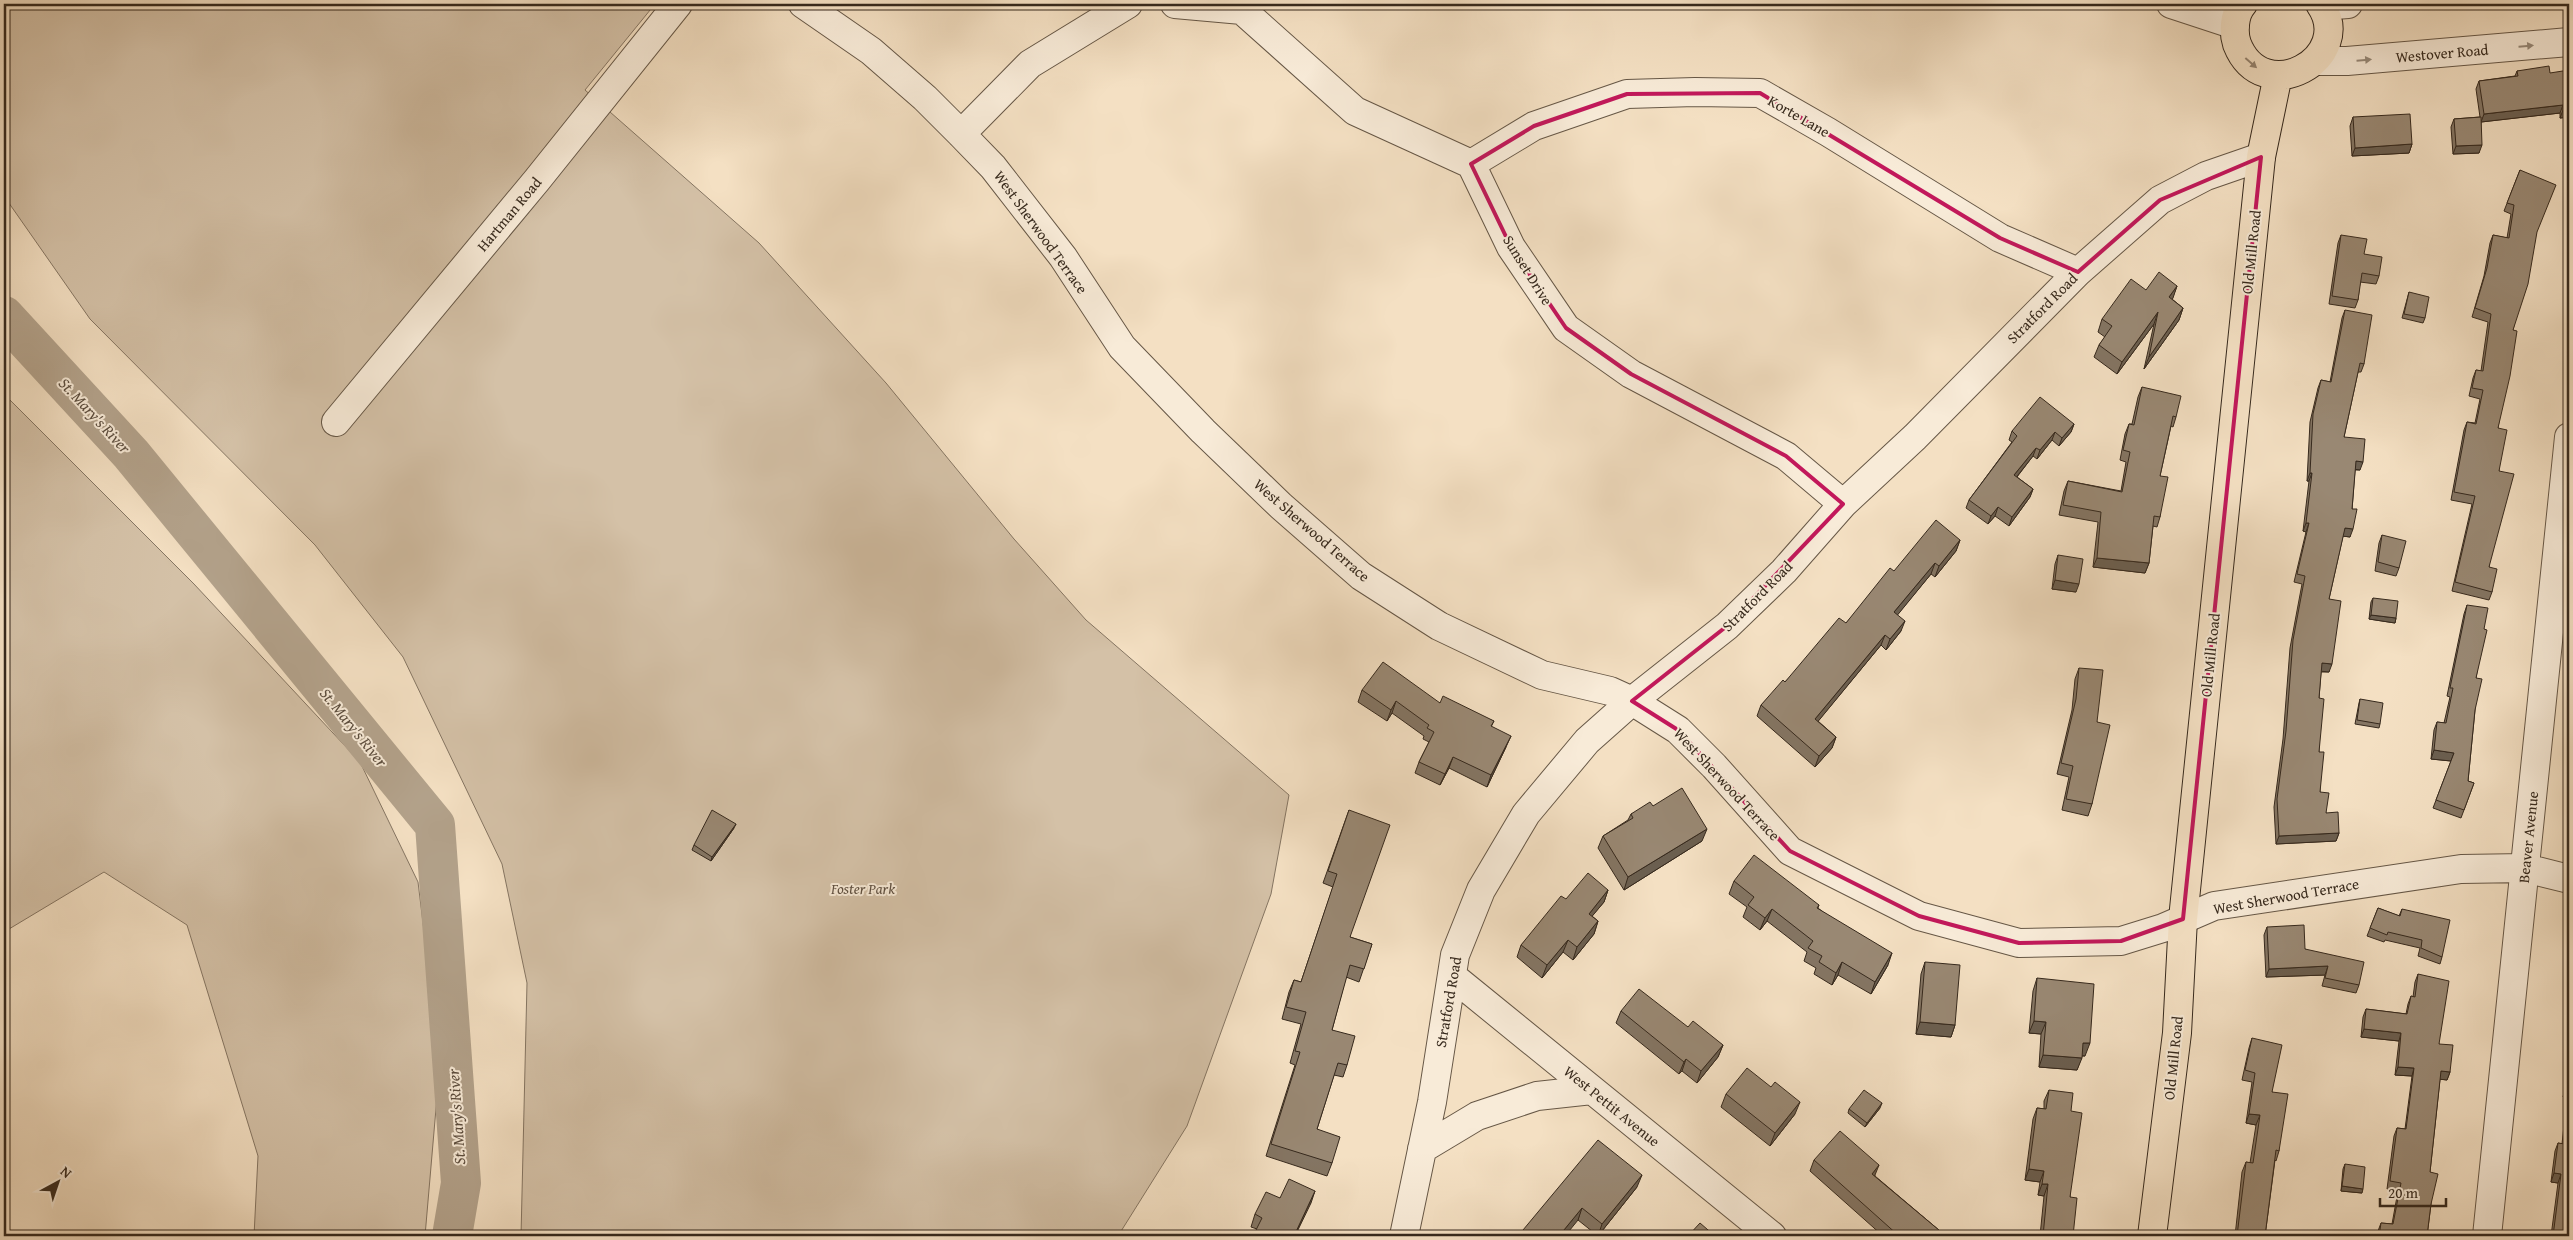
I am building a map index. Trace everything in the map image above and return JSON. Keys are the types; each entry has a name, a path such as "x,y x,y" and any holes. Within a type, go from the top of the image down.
{"main road":[{"path":"2239,14 2236,39 2241,53 2250,64 2263,72 2278,76 2292,75 2304,70 2316,61 2324,49 2328,35 2327,20 2330,5"},
{"name":"Old Mill Road","path":"2152,1236 2177,1032 2184,919 2261,157 2278,76"}],"street":[{"name":"Hartman Road","path":"336,422 537,180 678,4"},
{"name":"West Sherwood Terrace","path":"803,4 871,51 925,98 961,134 993,167 1063,257 1122,348 1203,431 1281,506 1361,576 1439,626 1542,675 1610,691 1632,700 1678,730 1714,766 1790,851 1919,916 2019,943 2121,941 2184,919 2214,906 2461,869 2525,868 2569,879"},
{"path":"961,134 1030,64 1128,4"},
{"path":"1175,4 1241,7 1355,111 1471,164"},
{"path":"2171,4 2239,14"},
{"name":"Westover Road","path":"2316,61 2347,62 2569,42"},
{"name":"Korte Lane","path":"1471,164 1534,126 1627,94 1760,93 1828,132 2000,238 2078,272"},
{"name":"Stratford Road","path":"1404,1236 1432,1102 1455,955 1481,890 1526,814 1587,741 1632,700 1727,626 1784,571 1843,504 1915,437 2078,272 2160,200 2206,176 2261,157"},
{"name":"Sunset Drive","path":"1471,164 1511,247 1566,328 1631,374 1786,456 1843,504"},
{"name":"Beaver Avenue","path":"2487,1236 2568,469 2569,437"},
{"name":"West Pettit Avenue","path":"1452,976 1772,1236"},
{"path":"1422,1150 1477,1116 1537,1096 1592,1090"}],"highlighted area":[{"path":"1760,93 2000,238 2078,272 2160,200 2261,157 2183,919 2121,941 2019,943 1919,916 1790,851 1678,730 1632,701 1727,626 1843,504 1786,456 1631,374 1566,328 1511,247 1471,164 1534,126 1627,94"}],"green space":[{"name":"Foster Park","path":"4,4 655,4 585,90 759,243 886,383 1014,539 1086,620 1289,795 1271,894 1187,1126 1118,1236 521,1236 527,983 502,864 403,657 315,545 90,319 4,196"},
{"path":"4,394 194,584 360,762 418,882 440,1062 425,1236 254,1236 258,1156 187,925 104,872 4,932"}],"building":[{"path":"2549,66 2550,73 2569,70 2569,109 2563,110 2563,105 2484,114 2479,81 2518,76 2517,71"},
{"path":"2410,114 2412,144 2355,148 2353,117"},
{"path":"2481,117 2482,145 2456,146 2454,119"},
{"path":"2520,170 2556,185 2537,232 2528,284 2513,330 2517,331 2510,376 2498,428 2507,430 2499,471 2514,474 2489,567 2497,569 2492,592 2455,582 2475,496 2454,492 2467,422 2476,424 2483,390 2472,388 2476,370 2483,371 2491,314 2475,308 2487,268 2493,235 2509,238 2514,205 2507,203"},
{"path":"2341,235 2367,239 2364,254 2382,257 2379,276 2362,273 2358,300 2332,296"},
{"path":"2159,272 2177,286 2169,297 2183,308 2149,357 2158,312 2122,362 2099,345 2112,326 2102,319 2131,279 2146,290"},
{"path":"2409,292 2429,297 2425,318 2404,314"},
{"path":"2345,310 2372,315 2364,364 2360,363 2344,437 2365,439 2363,462 2356,461 2352,509 2357,509 2353,529 2345,528 2329,599 2341,601 2332,664 2322,663 2319,698 2324,699 2319,752 2324,752 2320,792 2329,793 2326,813 2338,812 2339,833 2279,836 2277,799 2286,731 2293,640 2305,576 2297,574 2309,523 2306,523 2312,473 2310,473 2313,414 2321,380 2331,382"},
{"path":"2142,387 2181,396 2176,417 2173,416 2160,476 2168,477 2160,517 2154,516 2149,563 2097,558 2101,512 2063,505 2068,481 2122,492 2130,452 2123,450 2129,424 2134,425"},
{"path":"2040,397 2074,424 2062,438 2055,432 2040,450 2036,448 2014,475 2033,489 2012,517 1998,507 1991,516 1969,500 2017,436 2012,431"},
{"path":"1936,520 1960,540 1939,566 1935,563 1894,612 1905,621 1890,639 1885,635 1815,719 1836,737 1819,756 1761,705 1783,680 1785,682 1839,618 1846,623 1890,568 1894,571"},
{"path":"2382,535 2406,541 2399,568 2378,562"},
{"path":"2058,555 2083,559 2079,584 2055,580"},
{"path":"2373,598 2398,601 2396,618 2371,615"},
{"path":"2467,605 2488,608 2484,629 2487,630 2476,678 2482,679 2475,710 2468,781 2474,783 2464,810 2436,800 2454,753 2434,750 2437,722 2446,723 2453,688 2450,688"},
{"path":"1383,662 1440,703 1443,696 1494,721 1491,726 1511,736 1491,775 1453,757 1445,774 1419,762 1434,732 1427,728 1429,725 1396,701 1391,710 1362,690"},
{"path":"2079,668 2103,670 2097,722 2110,725 2092,804 2066,799 2073,766 2061,763 2076,699"},
{"path":"2360,699 2383,703 2380,724 2357,720"},
{"path":"1682,788 1707,829 1628,877 1603,836 1633,818 1631,814 1650,802 1653,806"},
{"path":"712,810 736,824 712,857 694,845"},
{"path":"1349,810 1390,825 1350,937 1372,944 1364,969 1350,965 1332,1030 1355,1036 1347,1065 1338,1063 1317,1129 1340,1137 1332,1163 1271,1144 1300,1052 1295,1051 1306,1012 1286,1007 1294,980 1301,982 1337,874 1328,871"},
{"path":"1754,855 1819,905 1817,908 1892,953 1875,982 1842,962 1836,973 1819,962 1822,956 1808,948 1813,941 1772,909 1765,918 1748,905 1754,897 1734,881"},
{"path":"1588,873 1608,890 1589,914 1598,921 1577,947 1568,940 1547,965 1521,945 1561,896 1566,899"},
{"path":"2378,908 2400,916 2402,909 2450,920 2442,957 2421,948 2422,940 2388,932 2387,935 2370,928"},
{"path":"2304,925 2305,949 2364,962 2359,985 2325,978 2328,966 2269,969 2267,927"},
{"path":"1925,962 1960,965 1955,1025 1920,1022"},
{"path":"2418,974 2449,981 2439,1044 2453,1045 2450,1072 2441,1071 2430,1172 2438,1174 2431,1204 2427,1236 2379,1236 2381,1223 2393,1224 2401,1183 2390,1181 2397,1128 2406,1129 2414,1068 2398,1067 2401,1033 2364,1029 2366,1009 2407,1014 2411,996 2415,997"},
{"path":"2037,978 2094,984 2090,1043 2083,1043 2082,1058 2043,1055 2046,1022 2034,1021"},
{"path":"1639,989 1688,1027 1693,1021 1723,1045 1701,1071 1686,1059 1684,1062 1621,1011"},
{"path":"2252,1038 2282,1045 2272,1092 2288,1094 2279,1151 2276,1150 2265,1236 2237,1236 2246,1162 2253,1163 2260,1115 2249,1114 2255,1073 2245,1070"},
{"path":"1747,1068 1771,1087 1775,1082 1800,1102 1775,1133 1726,1094"},
{"path":"2569,1076 2569,1089 2566,1089"},
{"path":"1864,1090 1882,1103 1867,1123 1849,1109"},
{"path":"2049,1090 2073,1093 2071,1111 2082,1113 2070,1197 2077,1198 2073,1236 2043,1236 2048,1184 2042,1184 2044,1171 2029,1169 2037,1108 2046,1109"},
{"path":"2569,1099 2569,1236 2553,1236 2561,1174 2554,1173 2558,1143 2565,1144"},
{"path":"1840,1131 1879,1165 1872,1174 1946,1236 1899,1236 1814,1160"},
{"path":"1598,1140 1642,1175 1602,1224 1582,1208 1559,1236 1518,1236"},
{"path":"2345,1164 2365,1167 2363,1189 2342,1186"},
{"path":"1289,1179 1315,1191 1294,1236 1253,1236 1262,1218 1255,1214 1266,1192 1280,1198"},
{"path":"1700,1223 1715,1236 1688,1236"}],"waterway":[{"name":"St. Mary's River","path":"4,316 131,454 435,825 461,1183 452,1236"}]}
